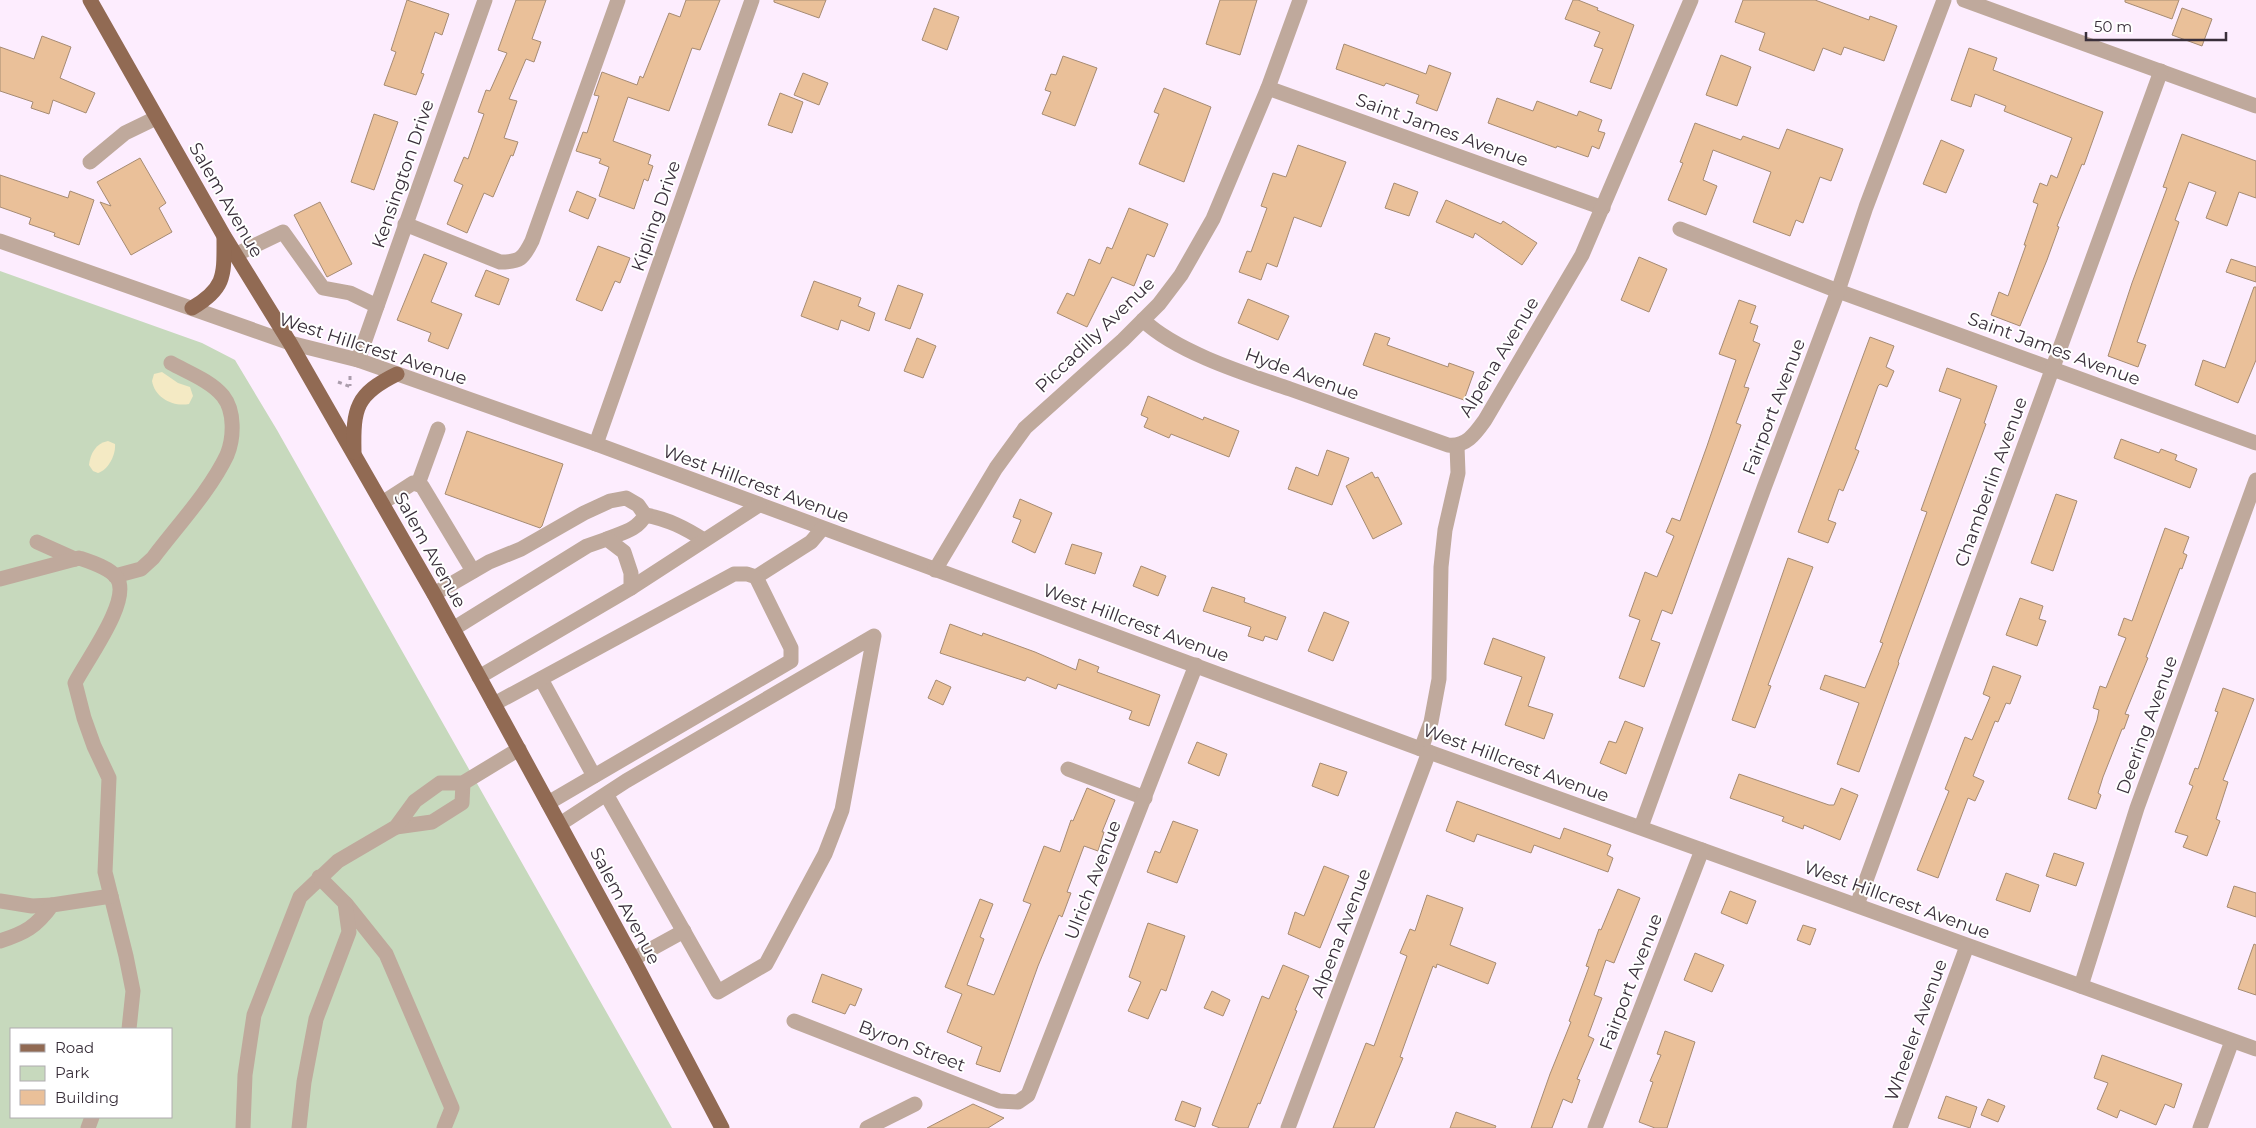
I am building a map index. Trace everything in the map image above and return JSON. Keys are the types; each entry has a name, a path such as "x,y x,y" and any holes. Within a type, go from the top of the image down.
{"main road":[{"name":"Salem Avenue","path":"90,0 235,255 290,343 434,594 633,959 722,1128"},
{"path":"192,308 209,298 218,287 224,263 224,236"},
{"path":"354,454 354,428 357,410 364,396 376,384 397,374"}],"street":[{"name":"Kensington Drive","path":"358,360 485,0"},
{"path":"405,224 500,262 516,262 525,255 535,232 618,0"},
{"name":"Kipling Drive","path":"596,444 752,0"},
{"name":"Piccadilly Avenue","path":"935,570 996,468 1025,428 1143,320 1159,304 1181,275 1213,219 1268,88 1300,0"},
{"name":"Alpena Avenue","path":"1288,1128 1425,750 1439,680 1441,568 1446,530 1458,473 1457,446 1474,435 1485,420 1582,255 1691,0"},
{"name":"Fairport Avenue","path":"1641,827 1838,291 1866,207 1944,0"},
{"path":"1964,0 2256,106"},
{"name":"Chamberlin Avenue","path":"1857,905 2161,71"},
{"name":"Saint James Avenue","path":"1268,88 1603,208"},
{"path":"90,162 125,133 156,118"},
{"name":"Saint James Avenue","path":"1680,229 1838,291 2256,443"},
{"path":"235,255 283,232 324,288 350,293 377,306"},
{"name":"West Hillcrest Avenue","path":"0,241 290,343 358,360 596,444 1425,750 2256,1050"},
{"name":"Hyde Avenue","path":"1143,320 1153,330 1224,366 1448,446 1457,446"},
{"path":"115,576 141,569 153,558 215,476 227,454 231,440 232,423 229,407 224,396 216,389 171,363"},
{"path":"418,484 438,429"},
{"name":"Deering Avenue","path":"2081,986 2136,808 2256,480"},
{"path":"382,503 413,483 418,484 425,490 473,571"},
{"path":"434,594 489,562 521,549 584,513 610,502 626,498 638,505 645,515 664,518 684,527 704,540"},
{"path":"479,677 630,588 759,505"},
{"path":"453,629 587,546 635,528 645,515"},
{"path":"756,577 811,542 822,528"},
{"path":"607,540 624,552 631,573 630,588"},
{"path":"37,542 75,559"},
{"path":"0,579 79,558 115,576 120,587 115,609 75,683 84,718 109,778 105,872 132,991 129,1028"},
{"path":"494,704 734,574 747,574 756,577 791,648 791,661 548,803"},
{"path":"560,824 606,794 874,636 842,810 825,854 766,964 718,992 606,794"},
{"name":"Ulrich Avenue","path":"1018,1102 1028,1095 1032,1087 1196,665"},
{"path":"541,679 594,776"},
{"path":"396,827 415,801 440,783 463,783 519,749"},
{"path":"1068,768 1145,798"},
{"path":"243,1128 244,1075 254,1015 300,896 338,861 396,827 432,822 462,803 463,783"},
{"name":"Fairport Avenue","path":"1595,1128 1702,850"},
{"path":"319,878 345,903 386,954 452,1108 444,1128"},
{"path":"0,901 32,906 52,905 111,896"},
{"path":"299,1128 304,1082 316,1020 349,932 345,903"},
{"path":"0,941 22,935 44,916 52,905"},
{"path":"633,959 684,931"},
{"name":"Wheeler Avenue","path":"1900,1128 1968,946"},
{"name":"Byron Street","path":"794,1021 999,1101 1018,1102"},
{"path":"2200,1128 2232,1041"},
{"path":"867,1128 915,1104"}],"path":[{"path":"350,376 350,386"},
{"path":"338,382 350,386 358,392"}],"green space":[{"path":"0,271 202,343 235,360 277,430 672,1128 0,1128"}],"sand":[{"path":"162,372 178,383 190,387 193,396 189,404 171,403 161,397 152,381 154,374"},
{"path":"108,441 115,444 111,462 98,473 93,471 89,465 92,453 100,444"}],"building":[{"path":"407,0 449,14 442,35 435,32 421,73 424,74 416,95 384,85 396,52 391,50"},
{"path":"516,0 546,0 532,39 541,42 534,62 526,59 509,99 517,101 504,138 518,142 513,156 511,155 493,197 484,193 467,233 447,224 463,185 454,181 464,157 468,159 484,114 478,112 486,90 490,91 507,53 498,50"},
{"path":"686,0 720,0 700,50 692,48 669,111 628,97 613,141 651,155 648,164 653,166 648,181 644,179 634,209 599,196 609,167 599,163 601,159 576,151 583,132 587,133 599,96 594,95 602,72 637,85 640,76 643,78 669,13 680,17"},
{"path":"774,0 826,0 819,18 774,2"},
{"path":"1220,0 1257,0 1240,55 1206,44"},
{"path":"1573,0 1578,0 1598,8 1597,10 1634,25 1611,89 1590,82 1603,49 1594,46 1600,32 1565,19"},
{"path":"1743,0 1815,0 1869,20 1870,16 1897,26 1884,61 1844,47 1841,55 1823,48 1814,71 1759,50 1765,33 1735,22"},
{"path":"2125,0 2179,0 2172,19 2125,2"},
{"path":"934,8 959,17 947,50 922,40"},
{"path":"2182,8 2212,19 2202,46 2172,35"},
{"path":"42,36 71,47 60,78 95,93 86,113 53,100 49,114 31,108 33,102 0,91 0,47 34,59"},
{"path":"1344,44 1426,74 1429,65 1451,73 1437,111 1416,103 1419,95 1386,83 1384,86 1336,69"},
{"path":"1969,48 1997,58 1993,70 2103,112 2084,165 2082,164 2057,226 2059,227 2047,260 2020,326 1991,315 1999,292 2008,296 2038,204 2033,202 2040,183 2047,186 2051,175 2057,178 2072,138 2004,111 2006,106 1975,94 1971,107 1951,100"},
{"path":"1721,55 1751,67 1737,106 1706,95"},
{"path":"1063,56 1097,68 1075,126 1042,114 1051,92 1045,90 1051,74 1056,75"},
{"path":"803,73 828,83 819,105 794,95"},
{"path":"1164,88 1211,107 1184,182 1139,164 1159,114 1154,112"},
{"path":"780,93 803,102 792,133 768,125"},
{"path":"1497,98 1533,111 1537,101 1577,116 1579,111 1602,120 1598,131 1605,133 1599,149 1592,146 1588,157 1557,146 1556,148 1488,123"},
{"path":"374,114 398,122 374,190 351,182"},
{"path":"1695,123 1741,140 1743,136 1779,149 1787,129 1843,149 1831,181 1820,177 1803,223 1796,220 1790,236 1753,222 1771,172 1713,150 1703,180 1717,186 1706,215 1668,200 1683,163 1680,162"},
{"path":"2182,134 2256,161 2256,198 2239,192 2227,226 2206,218 2216,192 2189,182 2175,220 2179,222 2137,342 2146,345 2138,367 2108,356 2132,283 2167,188 2163,187"},
{"path":"1941,140 1964,150 1946,193 1923,184"},
{"path":"1298,145 1346,162 1321,227 1294,217 1277,267 1267,263 1261,280 1239,272 1247,251 1251,252 1267,208 1261,206 1273,173 1286,177"},
{"path":"140,158 166,203 159,208 172,232 131,255 100,202 111,206 97,182"},
{"path":"0,175 68,198 70,191 94,200 79,245 54,236 55,233 29,224 31,218 0,207"},
{"path":"1394,183 1418,192 1409,216 1385,208"},
{"path":"577,191 596,199 588,219 569,211"},
{"path":"1446,200 1501,224 1503,221 1537,243 1522,265 1475,233 1473,238 1436,222"},
{"path":"320,202 352,264 327,277 294,215"},
{"path":"1129,208 1168,224 1154,257 1147,254 1134,286 1112,277 1087,327 1057,313 1067,293 1074,296 1089,259 1100,264 1107,247 1112,249"},
{"path":"598,246 630,258 620,283 615,281 602,311 576,300"},
{"path":"424,254 447,263 431,302 462,314 448,349 428,341 431,333 397,320"},
{"path":"1639,257 1667,269 1649,312 1621,300"},
{"path":"2231,259 2256,267 2256,282 2226,272"},
{"path":"486,270 509,279 499,305 475,296"},
{"path":"814,281 861,298 858,306 875,313 869,331 841,320 838,330 801,316"},
{"path":"898,285 923,294 910,329 885,320"},
{"path":"2254,287 2256,287 2256,360 2238,403 2195,385 2203,360 2225,368"},
{"path":"1248,299 1289,316 1278,340 1238,323"},
{"path":"1739,300 1756,306 1750,323 1758,326 1753,341 1760,344 1744,387 1749,388 1736,423 1741,425 1672,614 1662,610 1651,640 1660,643 1644,687 1619,678 1640,620 1629,616 1645,572 1657,577 1674,536 1666,532 1672,518 1680,521 1707,446 1736,360 1719,354"},
{"path":"1375,333 1390,338 1387,345 1448,367 1449,363 1474,372 1464,400 1363,365"},
{"path":"1870,337 1894,346 1886,367 1894,371 1887,387 1880,384 1878,386 1855,449 1859,451 1843,491 1839,489 1828,520 1836,523 1828,543 1798,532"},
{"path":"917,338 936,346 923,378 904,371"},
{"path":"1947,368 1997,386 1984,423 1986,424 1859,772 1837,764 1859,703 1820,689 1825,675 1865,688 1883,643 1880,642 1927,512 1921,510 1961,399 1939,391"},
{"path":"1148,396 1203,420 1204,417 1239,431 1229,457 1171,434 1169,438 1144,427 1148,418 1141,415"},
{"path":"467,431 563,464 540,528 445,494"},
{"path":"2121,439 2159,453 2161,449 2177,455 2175,460 2197,469 2190,488 2114,458"},
{"path":"1327,450 1349,458 1332,505 1288,489 1296,467 1318,476"},
{"path":"1372,472 1375,478 1378,477 1402,524 1373,539 1346,486"},
{"path":"2056,494 2077,501 2053,571 2031,563"},
{"path":"1020,499 1052,513 1035,553 1012,542 1021,520 1013,517"},
{"path":"2165,528 2189,537 2183,553 2187,555 2182,569 2180,568 2146,657 2148,658 2125,714 2129,715 2103,777 2098,793 2101,795 2096,809 2068,799 2097,720 2099,710 2093,708 2100,686 2106,688 2126,638 2118,635 2124,618 2132,621"},
{"path":"1072,544 1102,553 1095,574 1065,564"},
{"path":"1788,558 1813,567 1768,685 1771,686 1755,728 1732,720"},
{"path":"1141,566 1166,576 1158,596 1133,586"},
{"path":"1212,587 1245,598 1244,602 1286,617 1277,640 1265,636 1263,641 1248,636 1251,627 1203,611"},
{"path":"2020,598 2043,606 2039,619 2046,621 2037,646 2006,635"},
{"path":"1324,612 1349,622 1333,661 1308,651"},
{"path":"950,624 982,636 983,633 1035,652 1076,670 1079,659 1099,667 1097,672 1160,695 1149,726 1129,719 1132,711 1058,684 1056,689 1027,677 1025,681 940,653"},
{"path":"1493,638 1545,657 1528,706 1553,714 1544,739 1505,725 1522,677 1484,664"},
{"path":"1993,666 2021,676 2010,704 2006,703 1998,722 1995,721 1973,776 1984,781 1975,801 1968,798 1938,878 1917,870 1949,791 1945,789 1965,737 1972,740 1990,697 1983,694"},
{"path":"936,680 951,687 943,705 928,698"},
{"path":"2223,688 2254,699 2223,780 2228,782 2216,819 2220,821 2207,856 2183,847 2188,836 2175,832 2193,786 2189,784 2195,768 2198,769 2218,712 2215,711"},
{"path":"1625,721 1643,728 1626,774 1600,763 1609,741 1616,743"},
{"path":"1197,742 1227,754 1219,776 1188,763"},
{"path":"1320,763 1347,772 1338,796 1312,786"},
{"path":"1739,774 1829,805 1834,805 1841,788 1858,795 1840,840 1804,825 1803,829 1782,821 1784,817 1730,798"},
{"path":"1087,788 1115,800 1102,832 1104,832 1098,851 1084,846 1067,892 1071,893 1062,917 1059,915 1038,966 1000,1072 976,1064 982,1047 947,1032 962,994 945,987 980,899 993,904 980,937 984,939 967,985 994,995 1031,904 1023,901 1044,846 1060,852 1071,820 1073,821"},
{"path":"1457,801 1560,839 1564,828 1611,845 1607,855 1613,858 1608,872 1534,845 1531,853 1477,834 1474,842 1446,831"},
{"path":"1173,821 1198,830 1177,883 1147,872 1155,851 1160,853"},
{"path":"2054,853 2084,863 2076,886 2046,876"},
{"path":"1324,866 1349,876 1320,948 1288,934 1295,912 1304,916"},
{"path":"2006,873 2039,885 2030,912 1996,900"},
{"path":"2234,886 2256,893 2256,917 2227,907"},
{"path":"1618,889 1640,898 1614,963 1606,960 1594,995 1602,998 1588,1036 1594,1039 1577,1079 1580,1080 1572,1103 1563,1099 1552,1128 1531,1128 1571,1022 1569,1021 1589,967 1586,966 1599,929 1601,930"},
{"path":"1730,891 1756,901 1747,924 1721,913"},
{"path":"1427,895 1463,908 1450,945 1496,963 1488,984 1437,964 1436,968 1433,966 1400,1057 1403,1058 1374,1128 1333,1128 1366,1043 1374,1046 1407,956 1400,953 1410,929 1415,931"},
{"path":"1148,923 1185,936 1166,991 1161,989 1148,1019 1128,1011 1141,982 1129,977"},
{"path":"1803,925 1816,929 1810,945 1797,940"},
{"path":"2254,944 2256,945 2256,995 2238,989"},
{"path":"1695,953 1724,965 1712,992 1684,980"},
{"path":"1283,965 1309,976 1260,1104 1258,1103 1248,1128 1220,1128 1212,1125 1262,996 1269,999"},
{"path":"822,974 862,989 855,1006 850,1004 845,1014 812,1002"},
{"path":"1212,991 1230,1000 1223,1016 1204,1008"},
{"path":"1665,1031 1695,1042 1667,1128 1655,1128 1639,1122 1653,1082 1650,1081 1661,1055 1657,1054"},
{"path":"2102,1055 2182,1084 2174,1108 2165,1104 2156,1125 2120,1110 2117,1118 2097,1109 2108,1083 2094,1078"},
{"path":"1946,1096 1977,1107 1970,1128 1938,1118"},
{"path":"1988,1099 2005,1106 1998,1122 1981,1115"},
{"path":"1182,1101 1201,1108 1195,1127 1175,1120"},
{"path":"973,1104 1004,1118 988,1128 927,1128"},
{"path":"1456,1112 1496,1126 1495,1128 1450,1128"}]}
